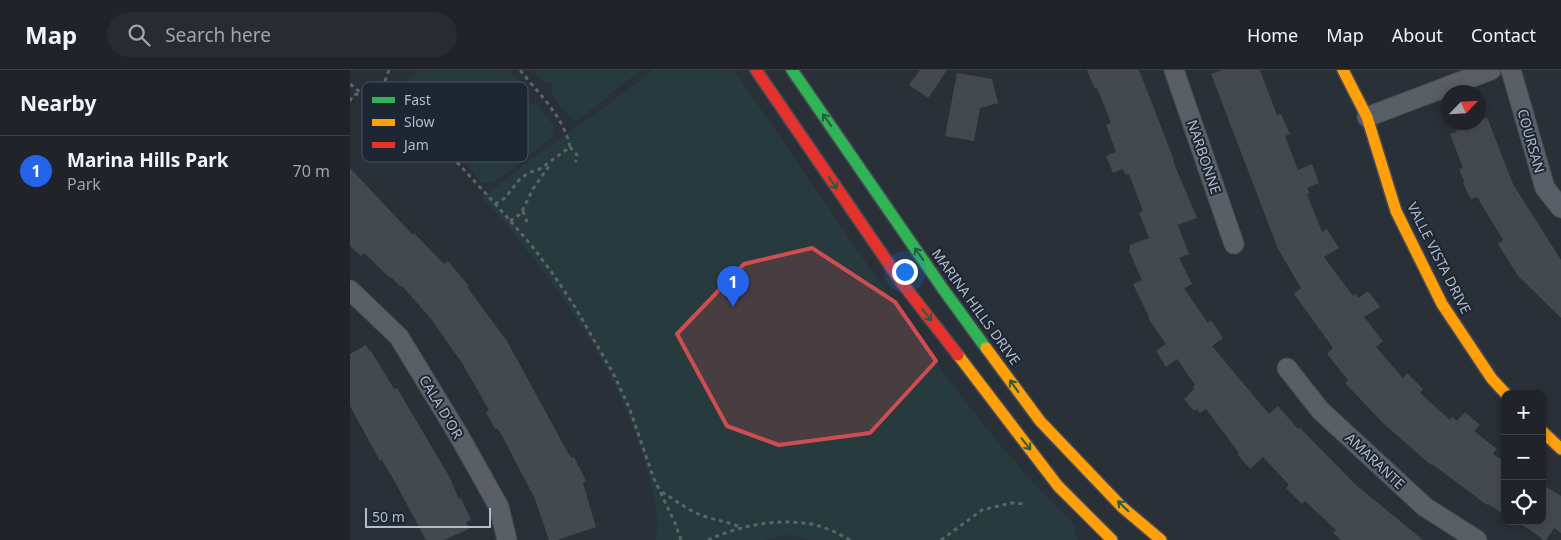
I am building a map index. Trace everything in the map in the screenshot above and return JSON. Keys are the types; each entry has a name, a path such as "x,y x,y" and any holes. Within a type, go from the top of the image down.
{"street":[{"path":"756,70 902,283 1058,486 1112,540"},
{"name":"MARINA HILLS DRIVE","path":"792,70 943,288 1040,421 1122,507 1161,540"},
{"name":"NARBONNE","path":"1174,70 1234,244"},
{"name":"VALLE VISTA DRIVE","path":"1343,70 1367,118 1396,211 1442,304 1492,379 1502,390"},
{"path":"1367,118 1491,70"},
{"name":"COURSAN","path":"1511,70 1544,188 1561,208"},
{"name":"CALA D'OR","path":"350,290 400,337 499,507 508,540"},
{"name":"AMARANTE","path":"1287,368 1320,410 1424,507 1477,540"},
{"path":"1546,435 1561,449"}],"path":[{"path":"385,82 389,70"},
{"path":"520,70 559,118 568,137 570,147 577,155 575,162"},
{"path":"350,84 361,93"},
{"path":"350,101 353,95 361,93"},
{"path":"495,204 505,198 519,180 528,173 552,162 570,147"},
{"path":"457,162 532,246 553,274 595,341 629,407 654,479 675,522 681,540"},
{"path":"510,221 519,215 533,189 552,162"},
{"path":"522,210 526,222"},
{"path":"661,492 696,512 718,521 733,523 743,528"},
{"path":"941,540 982,510 1010,503 1026,504"},
{"path":"708,540 743,528 803,522 823,527 850,540"}],"highlighted area":[{"path":"812,248 895,302 936,361 870,433 779,445 727,426 677,334 744,264"}],"green space":[{"path":"419,70 509,70 519,82 409,82 410,78"},
{"path":"533,70 641,70 578,120 571,119 551,93 552,83 543,82"},
{"path":"653,70 734,70 881,284 958,392 1013,460 1074,524 1076,537 1079,540 810,540 788,535 765,540 656,540 657,515 648,473 620,397 602,361 559,292 509,228 482,198 539,153"},
{"path":"528,103 537,105 554,126 553,137 528,156"},
{"path":"465,162 520,162 493,183 481,183"}],"building":[{"path":"920,70 947,70 929,97 909,85"},
{"path":"1087,70 1139,70 1173,161 1197,218 1178,225 1189,254 1179,258 1192,284 1184,288 1208,323 1211,320 1223,338 1212,346 1269,414 1278,406 1298,429 1300,428 1356,485 1423,540 1341,540 1333,533 1336,530 1305,501 1302,504 1286,488 1289,485 1263,457 1250,469 1237,454 1239,453 1206,409 1200,413 1197,409 1194,411 1184,399 1194,389 1195,385 1177,359 1166,367 1156,351 1166,344 1148,318 1133,284 1142,280 1129,251 1130,245 1149,238 1139,213 1143,211 1129,174 1126,175 1123,169 1113,173 1106,156 1116,152 1106,125 1111,123 1097,88 1095,89"},
{"path":"1222,70 1260,70 1277,115 1281,114 1290,134 1285,136 1298,170 1312,164 1319,183 1307,188 1310,193 1307,194 1322,232 1327,229 1339,248 1324,257 1353,296 1356,294 1358,298 1368,291 1380,307 1364,317 1383,341 1376,347 1403,378 1407,373 1423,389 1420,393 1450,420 1452,417 1457,421 1465,412 1480,425 1474,431 1497,449 1493,454 1501,459 1501,512 1487,505 1431,465 1383,423 1345,383 1348,380 1327,354 1333,348 1294,294 1301,288 1278,249 1211,74"},
{"path":"957,73 992,79 998,103 980,108 974,141 945,136"},
{"path":"1486,117 1513,184 1561,260 1561,318 1518,276 1498,244 1503,240 1477,197 1471,199 1463,183 1464,181 1459,169 1463,168 1450,134 1457,132 1456,130 1486,130"},
{"path":"350,168 413,235 414,233 444,264 448,261 469,286 467,287 507,341 568,453 572,458 574,457 586,481 583,483 596,527 557,540 549,540 535,499 500,432 497,428 495,429 486,412 489,410 462,363 431,319 402,286 390,278 364,253 361,256 350,246"},
{"path":"366,345 394,389 397,388 450,478 471,520 466,522 469,529 444,540 426,540 395,482 382,460 380,461 350,406 350,354"},
{"path":"1546,487 1561,496 1561,533 1554,528 1546,540 1542,540 1542,538 1522,525 1546,525"}],"traffic: fast":[{"path":"792,70 986,348"}],"traffic: slow":[{"path":"1343,70 1367,117 1396,211 1442,304 1492,379 1502,390"},
{"path":"986,348 1040,421 1122,507 1161,540"},
{"path":"958,355 1058,486 1112,540"},
{"path":"1546,435 1561,449"}],"traffic: jam":[{"path":"756,70 902,283 958,355"}],"place":[{"name":"Marina Hills Park","path":"733,307"}]}
